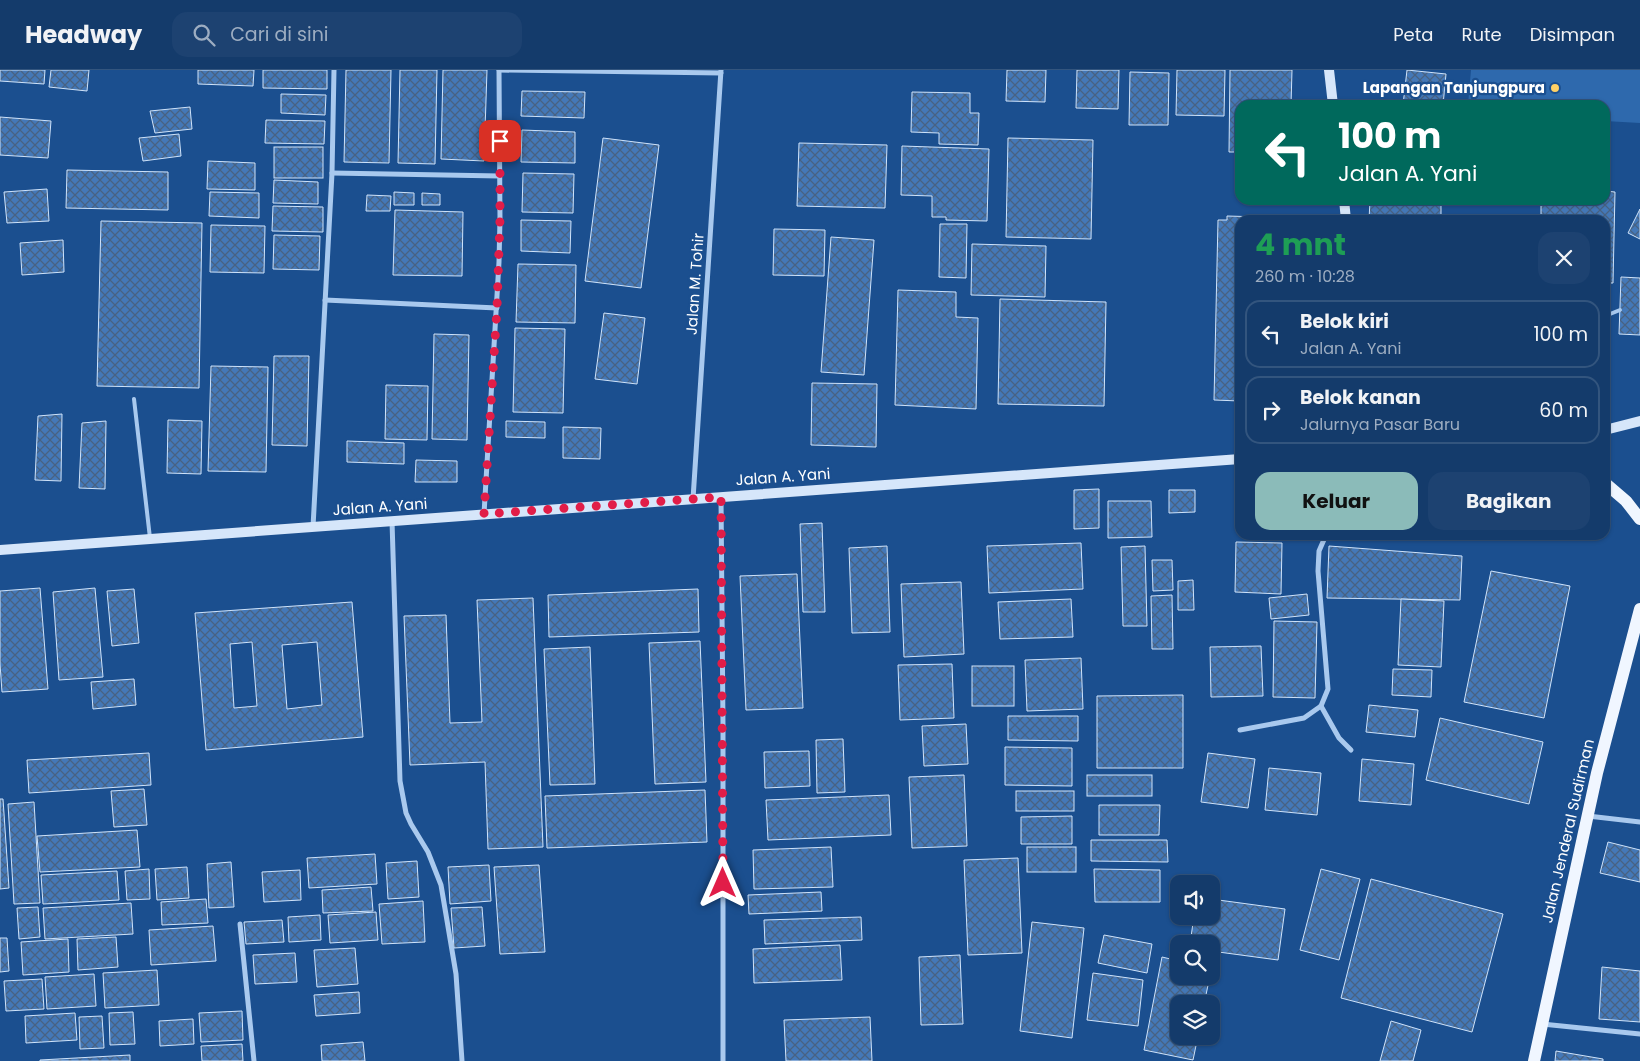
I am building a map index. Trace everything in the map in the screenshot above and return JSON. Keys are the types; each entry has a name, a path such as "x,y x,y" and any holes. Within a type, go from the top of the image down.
{"main road":[{"path":"1610,487 1626,501 1640,519"},
{"name":"Jalan Jenderal Sudirman","path":"1534,1061 1587,816 1640,609"}],"street":[{"path":"313,527 332,173 334,70"},
{"path":"484,514 497,308 500,176 499,70 721,72"},
{"path":"1328,70 1332,100"},
{"name":"Jalan M. Tohir","path":"693,499 721,72"},
{"path":"332,173 500,176"},
{"path":"325,300 497,308"},
{"path":"1610,429 1640,421"},
{"name":"Jalan A. Yani","path":"0,550 1235,459"},
{"path":"721,497 723,725 722,1061"},
{"path":"392,521 402,799 411,824 428,852 441,885 456,974 462,1061"},
{"path":"1240,730 1304,718 1321,706 1328,690 1318,571 1319,551 1324,540"},
{"path":"1321,706 1339,738 1351,750"},
{"path":"1587,816 1640,822"},
{"path":"240,924 254,1061"},
{"path":"1542,1024 1640,1034"}],"lane":[{"path":"1610,314 1620,310"},
{"path":"134,399 150,538"}],"shaded area":[{"name":"Lapangan Tanjungpura","path":"1471,70 1640,70 1640,123 1610,121 1610,100 1468,100"}],"building":[{"path":"0,70 45,70 44,84 0,81"},
{"path":"51,70 89,70 87,91 49,87"},
{"path":"198,70 254,70 253,86 198,84"},
{"path":"263,70 327,70 327,89 263,88"},
{"path":"346,70 391,70 389,163 344,162"},
{"path":"400,70 437,70 435,164 398,163"},
{"path":"443,70 487,70 484,161 441,159"},
{"path":"1007,70 1046,70 1045,102 1006,101"},
{"path":"1077,70 1119,70 1118,109 1076,108"},
{"path":"1177,70 1225,70 1224,116 1176,115"},
{"path":"1230,70 1292,70 1291,100 1235,100 1235,152 1229,152"},
{"path":"1407,70 1446,74 1443,100 1404,100"},
{"path":"1130,72 1169,73 1168,125 1129,125"},
{"path":"522,91 585,92 584,118 521,116"},
{"path":"912,92 970,93 970,113 979,113 978,145 939,144 939,133 911,132"},
{"path":"281,94 326,95 325,115 281,113"},
{"path":"190,107 192,129 155,133 150,111"},
{"path":"0,117 51,121 48,158 0,155"},
{"path":"266,120 325,121 324,144 265,143"},
{"path":"522,130 575,132 575,163 521,162"},
{"path":"179,134 181,156 143,161 139,138"},
{"path":"603,138 659,145 641,288 585,281"},
{"path":"1008,138 1093,140 1091,239 1006,237"},
{"path":"799,143 887,145 885,208 797,206"},
{"path":"902,146 989,149 987,221 946,220 946,217 932,217 932,196 901,195"},
{"path":"274,147 323,147 323,178 274,178"},
{"path":"208,161 255,163 255,190 207,189"},
{"path":"67,170 168,172 168,210 66,208"},
{"path":"523,173 574,174 573,213 522,212"},
{"path":"274,180 318,182 318,204 273,203"},
{"path":"47,189 49,221 7,223 4,192"},
{"path":"210,192 259,193 259,218 209,216"},
{"path":"394,192 414,193 414,205 394,205"},
{"path":"1610,192 1615,192 1613,283 1610,283 1610,215 1541,215 1541,205 1610,205"},
{"path":"422,193 440,194 440,205 422,205"},
{"path":"367,195 391,196 390,211 366,211"},
{"path":"1370,205 1441,205 1441,215 1369,215"},
{"path":"273,206 323,207 323,232 272,231"},
{"path":"1640,209 1640,239 1628,233"},
{"path":"395,210 463,212 462,276 393,275"},
{"path":"1227,216 1235,216 1235,401 1214,400 1218,220 1227,220"},
{"path":"521,220 571,221 570,253 521,251"},
{"path":"101,221 202,223 199,388 97,386"},
{"path":"940,224 967,224 966,278 939,277"},
{"path":"211,225 265,226 264,273 210,272"},
{"path":"774,229 825,230 824,276 773,275"},
{"path":"274,235 320,236 319,270 273,269"},
{"path":"831,237 874,240 864,375 821,372"},
{"path":"63,240 64,272 22,275 20,243"},
{"path":"972,244 1046,246 1045,297 971,295"},
{"path":"518,264 576,265 575,323 516,322"},
{"path":"1621,277 1640,278 1640,335 1619,334"},
{"path":"898,290 956,292 956,317 978,318 976,409 895,405"},
{"path":"1000,299 1106,302 1104,406 998,404"},
{"path":"604,313 645,318 637,384 595,379"},
{"path":"515,328 565,329 563,413 513,412"},
{"path":"434,334 469,335 467,440 432,439"},
{"path":"274,356 309,356 307,446 272,445"},
{"path":"211,366 268,367 266,472 208,471"},
{"path":"812,383 877,384 876,447 811,445"},
{"path":"386,385 428,386 427,440 385,439"},
{"path":"62,414 61,481 35,480 38,416"},
{"path":"168,420 202,421 201,474 167,473"},
{"path":"106,421 105,489 79,488 82,423"},
{"path":"506,421 545,422 545,438 506,437"},
{"path":"563,427 601,428 600,459 563,458"},
{"path":"347,441 404,443 404,464 347,462"},
{"path":"416,460 457,461 457,482 415,482"},
{"path":"1099,489 1099,528 1074,529 1074,490"},
{"path":"1169,490 1195,490 1195,512 1169,513"},
{"path":"1108,501 1151,501 1152,537 1108,538"},
{"path":"822,523 825,612 803,612 800,524"},
{"path":"1236,542 1282,543 1281,594 1235,592"},
{"path":"1081,543 1083,589 989,593 987,546"},
{"path":"887,546 890,632 852,633 849,548"},
{"path":"1145,546 1147,626 1123,626 1121,547"},
{"path":"1329,546 1462,556 1460,600 1327,598"},
{"path":"1152,560 1172,560 1173,590 1153,591"},
{"path":"1491,571 1570,586 1544,718 1464,702"},
{"path":"797,574 803,708 746,710 740,576"},
{"path":"1193,580 1194,610 1178,610 1178,581"},
{"path":"961,582 964,654 904,657 901,584"},
{"path":"40,588 48,689 2,692 0,591"},
{"path":"95,588 103,677 59,680 53,592"},
{"path":"134,589 139,643 112,646 107,591"},
{"path":"698,589 699,632 549,637 548,595"},
{"path":"1307,594 1309,615 1271,619 1269,598"},
{"path":"1172,595 1173,649 1152,649 1151,596"},
{"path":"533,598 543,847 488,849 485,762 410,765 404,616 446,615 450,723 482,722 477,600"},
{"path":"1071,599 1073,637 1000,639 998,602"},
{"path":"1401,599 1444,601 1441,667 1398,665"},
{"path":"352,602 363,737 206,750 195,613","holes":["252,642 257,706 234,708 230,644","317,642 322,705 287,709 282,645"]},
{"path":"1274,621 1317,622 1315,698 1273,697"},
{"path":"700,641 706,782 655,784 649,643"},
{"path":"1261,646 1263,696 1211,697 1210,647"},
{"path":"590,647 595,784 550,785 544,649"},
{"path":"1081,658 1083,709 1027,711 1025,660"},
{"path":"952,664 954,718 900,720 898,665"},
{"path":"972,666 1014,666 1014,706 972,706"},
{"path":"1393,669 1432,670 1431,697 1392,695"},
{"path":"134,679 136,705 93,709 91,682"},
{"path":"1183,695 1183,768 1097,768 1097,696"},
{"path":"1369,705 1418,710 1415,737 1366,732"},
{"path":"1008,716 1078,716 1078,741 1008,740"},
{"path":"1440,718 1543,742 1529,804 1426,780"},
{"path":"966,724 968,764 924,766 922,726"},
{"path":"843,739 845,792 817,793 816,740"},
{"path":"1005,747 1072,748 1072,786 1005,785"},
{"path":"809,751 810,786 765,788 764,752"},
{"path":"149,753 151,785 29,793 27,760"},
{"path":"1208,753 1255,759 1248,808 1201,802"},
{"path":"1362,759 1414,764 1411,805 1359,801"},
{"path":"1269,768 1321,773 1317,815 1265,810"},
{"path":"964,775 967,846 912,848 909,777"},
{"path":"1087,775 1152,775 1152,796 1087,796"},
{"path":"144,789 147,825 114,827 111,791"},
{"path":"705,790 707,842 547,848 545,796"},
{"path":"1016,791 1074,791 1074,811 1016,811"},
{"path":"889,795 891,835 768,840 766,800"},
{"path":"0,799 3,799 9,888 0,889"},
{"path":"34,802 40,903 14,904 8,804"},
{"path":"1099,805 1160,805 1159,835 1099,835"},
{"path":"1072,816 1072,844 1021,844 1021,817"},
{"path":"137,830 140,867 40,872 37,836"},
{"path":"1091,840 1167,840 1168,862 1091,861"},
{"path":"1608,842 1640,850 1640,882 1600,873"},
{"path":"831,847 833,887 754,889 753,850"},
{"path":"1027,847 1076,847 1076,872 1027,872"},
{"path":"375,854 377,884 309,888 307,858"},
{"path":"1018,858 1022,953 968,955 964,860"},
{"path":"417,861 419,897 388,899 386,863"},
{"path":"231,862 234,907 209,908 207,864"},
{"path":"489,865 491,901 450,904 448,867"},
{"path":"539,865 545,952 500,954 494,867"},
{"path":"187,867 189,898 157,900 155,869"},
{"path":"149,869 150,899 127,900 125,871"},
{"path":"1094,869 1160,870 1160,902 1095,902"},
{"path":"1321,869 1360,879 1339,960 1300,950"},
{"path":"300,870 301,900 264,902 262,872"},
{"path":"117,871 119,900 43,904 41,875"},
{"path":"1371,879 1503,914 1472,1032 1341,998"},
{"path":"371,887 373,911 323,913 322,890"},
{"path":"821,892 822,911 749,914 748,895"},
{"path":"206,899 208,923 162,925 161,902"},
{"path":"1220,900 1285,909 1278,960 1220,952 1220,935 1191,935 1193,925 1220,925"},
{"path":"423,901 425,942 382,944 379,904"},
{"path":"131,903 133,934 45,939 43,908"},
{"path":"38,907 40,937 19,939 17,908"},
{"path":"482,907 485,946 454,948 451,908"},
{"path":"376,912 378,940 330,943 328,915"},
{"path":"320,915 321,940 289,942 288,917"},
{"path":"861,917 862,940 765,944 764,920"},
{"path":"282,920 284,942 246,944 244,922"},
{"path":"1032,922 1084,928 1072,1038 1020,1031"},
{"path":"213,926 216,961 151,965 149,930"},
{"path":"1104,935 1152,944 1147,973 1098,963"},
{"path":"116,937 118,967 78,970 77,939"},
{"path":"0,938 7,938 9,971 0,972"},
{"path":"68,939 69,972 23,975 21,942"},
{"path":"840,945 842,980 754,983 753,949"},
{"path":"355,948 358,984 317,987 314,950"},
{"path":"295,953 297,982 255,984 253,955"},
{"path":"960,955 963,1024 921,1025 919,957"},
{"path":"1162,957 1170,959 1170,985 1208,985 1206,995 1170,995 1170,1045 1196,1045 1193,1060 1144,1050"},
{"path":"1602,967 1640,971 1640,1022 1599,1019"},
{"path":"157,970 159,1005 105,1008 103,973"},
{"path":"1093,973 1143,980 1138,1026 1087,1020"},
{"path":"94,974 96,1006 47,1009 45,977"},
{"path":"42,979 44,1009 6,1011 4,981"},
{"path":"359,992 360,1013 316,1016 314,995"},
{"path":"242,1011 243,1040 201,1042 199,1013"},
{"path":"133,1012 135,1044 110,1045 109,1013"},
{"path":"75,1013 77,1040 26,1043 25,1016"},
{"path":"102,1016 104,1048 80,1049 79,1017"},
{"path":"870,1017 872,1061 786,1061 784,1020"},
{"path":"193,1019 194,1044 160,1046 159,1021"},
{"path":"1391,1021 1421,1030 1413,1061 1380,1061"},
{"path":"363,1042 365,1061 322,1061 321,1045"},
{"path":"242,1044 243,1061 202,1061 201,1046"},
{"path":"1556,1051 1603,1059 1603,1061 1555,1061"},
{"path":"130,1055 130,1061 40,1061 40,1060"}],"place":[{"name":"Lapangan Tanjungpura","path":"1555,88"}],"route":[{"path":"500,141 497,308 484,514 721,497 723,883"}]}
